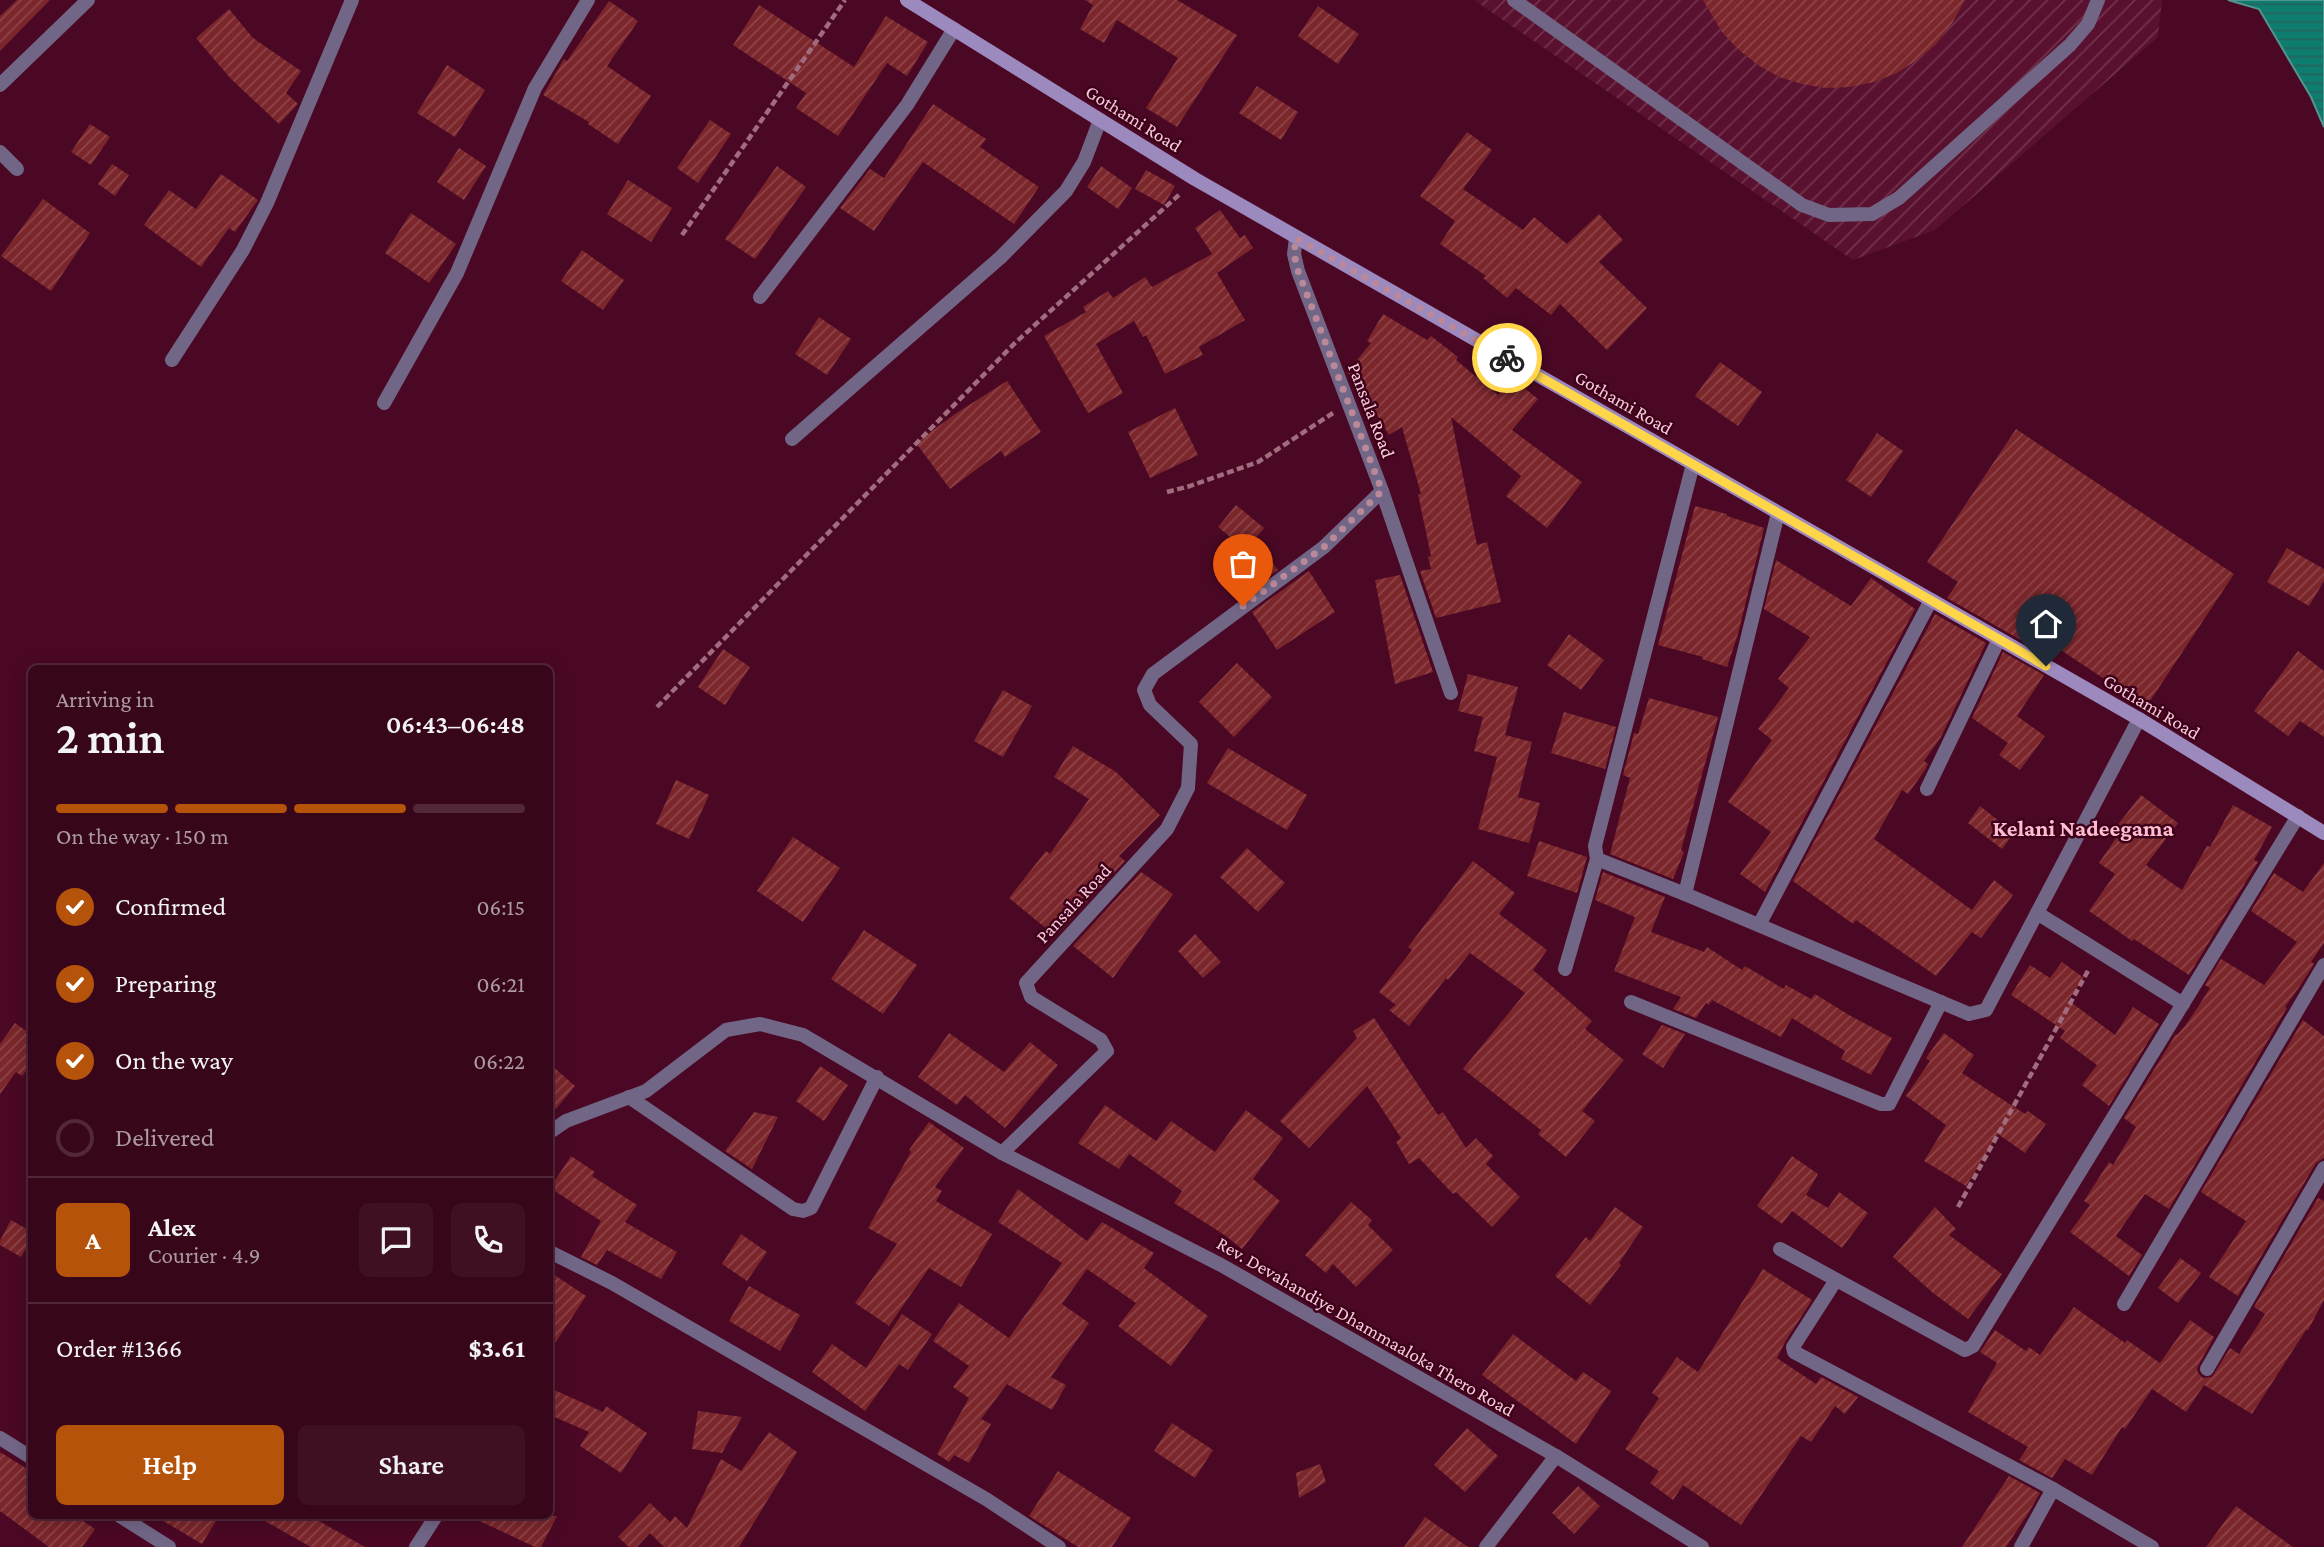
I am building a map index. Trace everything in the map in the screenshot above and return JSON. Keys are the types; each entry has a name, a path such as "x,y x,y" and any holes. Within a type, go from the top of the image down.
{"street":[{"path":"0,85 88,0"},
{"path":"172,360 243,250 267,203 352,0"},
{"path":"383,403 457,274 535,88 588,0"},
{"name":"Gothami Road","path":"907,0 1195,179 2139,719 2324,833"},
{"path":"1514,0 1802,205 1829,215 1872,214 1899,198 2070,45 2088,24 2098,0"},
{"path":"760,298 907,105 954,29"},
{"path":"792,439 1001,257 1066,191 1084,162 1100,120"},
{"path":"0,152 17,169"},
{"name":"Pansala Road","path":"1002,1153 1107,1051 1101,1040 1031,997 1026,983 1167,829 1188,788 1191,744 1150,705 1144,690 1153,674 1324,547 1382,491 1298,271 1294,254 1296,238"},
{"path":"1565,969 1597,859 1595,846 1693,464"},
{"path":"1382,491 1451,693"},
{"path":"1685,894 1777,513"},
{"path":"1759,925 1931,600"},
{"path":"1927,789 1999,639"},
{"path":"1597,859 1969,1014 1986,1010 2139,719"},
{"path":"1780,1249 1965,1350 1973,1346 2298,816"},
{"path":"2037,913 2183,1004"},
{"path":"2124,1304 2324,965"},
{"path":"1631,1002 1881,1104 1889,1104 1941,1002"},
{"path":"553,1130 566,1121 646,1091 726,1030 760,1024 803,1035 1002,1153"},
{"path":"629,1097 793,1209 803,1211 811,1208 877,1077"},
{"name":"Rev. Devahandiye Dhammaaloka Thero Road","path":"1002,1153 1221,1265 1556,1456 1702,1547"},
{"path":"2207,1369 2324,1168"},
{"path":"553,1254 612,1283 915,1457 1059,1547"},
{"path":"1836,1280 1793,1347 1794,1352 2053,1489 2152,1547"},
{"path":"0,1438 28,1456"},
{"path":"1486,1547 1556,1456"},
{"path":"2021,1547 2053,1489"},
{"path":"126,1519 170,1547"},
{"path":"415,1547 434,1519"}],"path":[{"path":"682,234 845,0"},
{"path":"657,707 1016,342 1195,179"},
{"path":"1167,492 1258,462 1348,403"},
{"path":"1958,1207 2099,951"}],"shaded area":[{"path":"1474,0 2162,0 2158,37 1935,230 1853,260"},
{"path":"2228,0 2324,0 2324,127 2311,97 2259,9"}],"building":[{"path":"17,0 50,0 0,51 0,16"},
{"path":"1085,0 1177,0 1237,35 1177,127 1146,108 1178,58 1117,20 1104,43 1080,29 1093,5"},
{"path":"1703,0 1965,0 1936,44 1897,73 1874,82 1826,88 1779,77 1758,65 1722,32"},
{"path":"609,1 638,21 607,66 651,96 618,144 588,124 589,122 543,95 564,59 567,61"},
{"path":"759,5 854,67 886,16 928,42 907,76 887,63 838,136 796,108 806,93 733,45"},
{"path":"1318,6 1359,34 1338,64 1298,36"},
{"path":"229,9 253,38 301,71 286,93 298,104 279,124 231,79 196,38"},
{"path":"447,65 485,90 455,137 417,113"},
{"path":"1257,86 1298,112 1281,140 1239,113"},
{"path":"933,104 986,139 980,147 1039,187 1014,224 923,162 874,231 840,208 870,169 884,178"},
{"path":"710,120 731,134 698,183 677,168"},
{"path":"90,124 110,137 91,165 71,152"},
{"path":"1467,132 1492,150 1463,189 1523,230 1534,217 1567,244 1599,214 1623,240 1599,262 1647,308 1607,350 1560,304 1551,315 1516,288 1507,298 1483,278 1486,276 1440,244 1455,221 1420,196"},
{"path":"459,148 486,166 464,200 437,182"},
{"path":"112,164 129,175 115,196 98,184"},
{"path":"777,166 806,187 755,259 725,239"},
{"path":"1101,166 1132,188 1118,209 1087,187"},
{"path":"1146,170 1175,186 1164,205 1135,189"},
{"path":"221,174 258,200 235,232 229,228 201,267 144,225 169,190 196,209"},
{"path":"628,180 672,208 651,242 607,214"},
{"path":"43,199 90,233 51,291 1,256"},
{"path":"1220,210 1240,238 1245,235 1253,248 1217,273 1245,320 1199,347 1203,355 1165,374 1146,335 1143,337 1134,321 1096,344 1123,393 1088,413 1044,336 1086,312 1083,307 1108,291 1113,298 1145,277 1152,287 1212,254 1195,228"},
{"path":"411,213 456,244 429,283 385,253"},
{"path":"582,250 624,280 603,310 561,281"},
{"path":"1383,314 1427,340 1431,336 1498,395 1512,378 1538,399 1512,430 1582,482 1547,528 1506,496 1521,476 1451,417 1477,545 1487,542 1501,602 1436,618 1420,571 1431,569 1428,557 1431,556 1418,494 1421,494 1402,427 1389,435 1359,384 1347,372 1371,343 1367,341"},
{"path":"819,317 851,339 827,375 795,354"},
{"path":"1720,362 1762,392 1738,426 1695,396"},
{"path":"1007,381 1041,432 1005,457 1001,451 950,489 916,443"},
{"path":"1175,408 1198,455 1150,478 1128,432"},
{"path":"2016,429 2234,574 2146,707 2061,650 2054,659 1947,598 1958,582 1927,562"},
{"path":"1877,433 1903,451 1871,497 1846,480"},
{"path":"1236,505 1264,528 1246,550 1218,527"},
{"path":"1695,506 1764,528 1738,634 1727,667 1702,659 1703,657 1658,645"},
{"path":"1260,547 1278,570 1242,596 1238,592 1235,594 1221,576"},
{"path":"2287,548 2324,569 2324,581 2309,606 2267,582"},
{"path":"1776,560 1851,606 1871,578 1915,609 1765,892 1740,874 1771,832 1728,802 1772,740 1758,729 1789,688 1778,679 1810,637 1764,609"},
{"path":"1309,571 1335,612 1277,650 1252,612"},
{"path":"1400,575 1433,672 1395,684 1375,580"},
{"path":"1935,614 1986,643 1941,737 1924,761 1928,764 1925,770 1908,794 1902,790 1874,839 1972,910 1994,880 2013,895 1981,938 1972,932 1936,976 1856,920 1853,924 1793,881"},
{"path":"1569,634 1604,660 1581,690 1547,665"},
{"path":"723,649 750,667 725,705 698,687"},
{"path":"2298,651 2324,671 2324,737 2300,721 2288,736 2254,711"},
{"path":"2003,652 2044,675 2017,716 2045,736 2020,770 1999,755 2008,743 1972,718"},
{"path":"1237,663 1272,697 1234,737 1199,702"},
{"path":"1468,674 1518,687 1505,735 1532,742 1518,797 1540,803 1529,843 1478,829 1497,757 1474,751 1483,717 1458,711"},
{"path":"1003,690 1032,706 1003,757 974,741"},
{"path":"1649,698 1718,717 1681,850 1684,852 1673,879 1610,854 1630,778 1623,775 1634,733 1638,734"},
{"path":"1564,712 1616,727 1605,769 1551,753"},
{"path":"1073,746 1116,772 1160,815 1119,856 1125,861 1058,933 1056,931 1053,934 1009,898 1046,851 1050,854 1089,799 1054,777"},
{"path":"1228,748 1307,795 1287,830 1207,783"},
{"path":"676,780 709,795 689,839 656,824"},
{"path":"2141,795 2178,823 2146,865 2182,890 2233,805 2272,827 2254,860 2258,862 2189,975 2089,911 2115,874 2099,863 2118,835 2113,831"},
{"path":"1980,806 2014,833 2002,849 1968,823"},
{"path":"793,837 840,868 803,922 757,891"},
{"path":"1539,841 1587,857 1577,893 1527,876"},
{"path":"1247,848 1285,883 1258,912 1220,877"},
{"path":"1473,861 1515,893 1499,914 1547,950 1533,970 1592,1021 1585,1029 1624,1060 1582,1111 1595,1121 1566,1157 1538,1134 1541,1130 1463,1069 1525,993 1470,953 1448,980 1446,978 1409,1026 1389,1010 1396,1005 1379,992 1412,950 1408,947"},
{"path":"2324,863 2324,943 2169,1209 2145,1194 2116,1236 2142,1255 2129,1276 2070,1232 2090,1205 2084,1201 2109,1162 2113,1165 2136,1127 2124,1118 2176,1034 2185,1026 2210,988 2205,985 2221,959 2264,985 2297,942 2251,911 2274,873 2303,892"},
{"path":"1141,872 1173,894 1113,978 1073,946"},
{"path":"1603,872 1665,897 1651,932 1704,952 1707,947 1742,970 1745,966 1784,989 1786,985 1811,999 1815,994 1892,1038 1871,1075 1841,1059 1845,1051 1792,1018 1781,1037 1712,1000 1709,1005 1706,1003 1696,1018 1673,1009 1681,997 1614,971 1635,917 1595,900"},
{"path":"864,930 917,965 883,1014 831,979"},
{"path":"1195,934 1221,962 1203,978 1178,951"},
{"path":"2062,962 2084,978 2068,1000 2115,1035 2133,1007 2159,1024 2109,1106 2082,1085 2097,1065 2060,1038 2065,1031 2011,995 2030,965 2050,978"},
{"path":"1374,1018 1438,1115 1443,1112 1466,1148 1476,1138 1493,1156 1486,1164 1520,1197 1492,1227 1456,1192 1453,1194 1419,1158 1409,1164 1396,1142 1401,1138 1367,1086 1309,1148 1280,1121 1357,1038 1353,1031"},
{"path":"2303,1020 2324,1036 2324,1158 2316,1163 2238,1296 2209,1277 2246,1221 2201,1192"},
{"path":"15,1023 28,1032 28,1068 22,1076 16,1072 0,1094 0,1044"},
{"path":"1662,1025 1685,1034 1663,1068 1642,1054"},
{"path":"949,1033 1004,1072 1030,1042 1058,1065 1005,1128 965,1095 957,1105 918,1077"},
{"path":"1944,1033 1974,1055 1962,1073 2025,1114 2028,1111 2046,1124 2025,1153 1998,1134 1966,1186 1924,1161 1946,1125 1906,1096 1930,1061 1926,1058"},
{"path":"820,1066 848,1085 824,1121 796,1101"},
{"path":"553,1067 575,1086 553,1112"},
{"path":"1105,1105 1156,1141 1171,1121 1215,1152 1246,1110 1283,1138 1253,1179 1280,1201 1242,1249 1174,1203 1182,1191 1129,1154 1119,1169 1078,1143"},
{"path":"754,1112 778,1117 752,1169 725,1151"},
{"path":"929,1122 964,1148 935,1187 942,1191 936,1201 992,1234 961,1287 929,1268 889,1326 855,1303 897,1244 868,1228 911,1152 909,1150"},
{"path":"571,1156 595,1172 592,1176 637,1205 625,1222 677,1252 661,1279 607,1250 597,1265 581,1257 601,1221 553,1190 553,1183"},
{"path":"1792,1156 1818,1174 1806,1195 1828,1208 1839,1192 1868,1213 1842,1248 1792,1211 1782,1224 1757,1206"},
{"path":"1018,1189 1087,1241 1102,1222 1154,1253 1144,1268 1208,1316 1171,1366 1118,1326 1136,1303 1087,1269 1062,1304 1089,1323 1051,1377 1066,1385 1052,1410 1007,1384 981,1419 991,1424 969,1463 954,1455 949,1462 937,1454 969,1398 953,1387 969,1366 933,1341 959,1303 1009,1338 1062,1263 998,1222"},
{"path":"2318,1198 2324,1201 2324,1300 2308,1330 2252,1414 2204,1385 2186,1412 2152,1389 2125,1429 2122,1427 2092,1475 2065,1459 2052,1478 2019,1460 2028,1447 1968,1412 1997,1363 1980,1352 1995,1330 2026,1351 2029,1347 2040,1355 2074,1307 2125,1343 2127,1340 2160,1363 2190,1320 2214,1337 2197,1368 2203,1378 2212,1377 2230,1348 2239,1354 2265,1314 2254,1307"},
{"path":"1351,1202 1372,1220 1368,1225 1393,1250 1356,1287 1333,1264 1326,1273 1305,1255"},
{"path":"1615,1207 1643,1227 1619,1263 1621,1265 1590,1305 1555,1276 1586,1237 1590,1241"},
{"path":"1935,1207 1956,1229 1949,1235 2002,1274 1968,1319 1933,1293 1893,1257"},
{"path":"11,1220 28,1230 28,1245 21,1257 0,1245"},
{"path":"741,1234 767,1252 747,1281 722,1264"},
{"path":"2180,1258 2201,1273 2178,1303 2158,1288"},
{"path":"1763,1269 1812,1300 1777,1358 1816,1384 1821,1377 1858,1397 1845,1414 1835,1406 1811,1442 1801,1436 1741,1525 1683,1485 1673,1500 1650,1483 1659,1471 1625,1449 1659,1398 1652,1393 1677,1357 1698,1372"},
{"path":"553,1274 586,1296 553,1346"},
{"path":"749,1286 800,1315 780,1351 729,1321"},
{"path":"902,1314 932,1334 908,1370 899,1364 865,1411 812,1372 832,1344 866,1368"},
{"path":"1513,1334 1576,1381 1583,1372 1611,1391 1576,1444 1482,1375"},
{"path":"553,1389 603,1412 606,1406 647,1433 621,1473 580,1446 589,1432 553,1416"},
{"path":"698,1411 742,1417 722,1453 692,1449"},
{"path":"1172,1423 1213,1450 1195,1478 1154,1451"},
{"path":"1467,1428 1498,1456 1465,1492 1434,1465"},
{"path":"769,1432 797,1452 739,1547 664,1547 650,1533 637,1547 629,1547 618,1537 650,1503 670,1522 675,1516 687,1528 721,1459 741,1471"},
{"path":"0,1452 28,1470 28,1519 80,1519 95,1529 82,1547 49,1547 0,1511"},
{"path":"1320,1464 1326,1482 1299,1498 1296,1473"},
{"path":"1058,1471 1131,1518 1112,1547 1078,1547 1029,1516"},
{"path":"2009,1476 2040,1493 2006,1547 1962,1547"},
{"path":"1578,1486 1600,1506 1574,1534 1552,1513"},
{"path":"2236,1506 2293,1547 2206,1547"},
{"path":"553,1516 557,1516 541,1547 535,1547 475,1519 553,1519"},
{"path":"1425,1517 1468,1547 1404,1547"},
{"path":"160,1519 217,1519 202,1544"},
{"path":"261,1519 315,1519 365,1547 311,1547"}],"way so far":[{"path":"1243,606 1324,547 1382,491 1298,271 1294,254 1296,238 1507,358"}],"district":[{"name":"Kelani Nadeegama","path":"2083,828"}],"route":[{"path":"1507,358 2046,666"}]}
